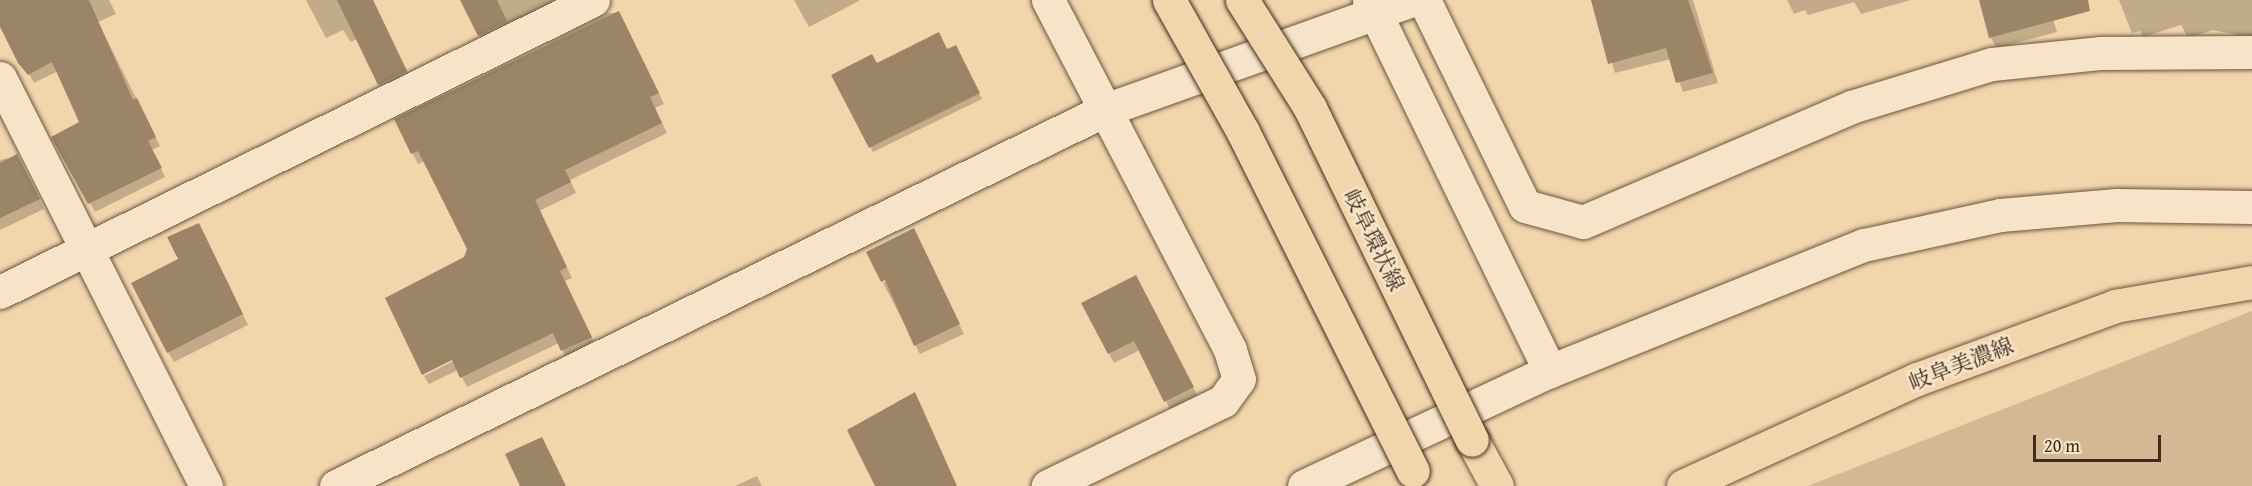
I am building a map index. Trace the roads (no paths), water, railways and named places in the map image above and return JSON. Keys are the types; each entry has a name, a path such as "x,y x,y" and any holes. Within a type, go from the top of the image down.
{"main road":[{"path":"1169,0 1243,132 1417,478"},
{"name":"岐阜環状線","path":"1242,0 1310,108 1472,440 1497,486"},
{"name":"岐阜美濃線","path":"1683,486 1917,379 2115,306 2252,282"}],"street":[{"path":"0,291 593,0"},
{"path":"1048,0 1230,350 1239,379 1222,401 1048,486"},
{"path":"336,486 1105,110 1373,6 1412,0"},
{"path":"1424,0 1525,206 1583,222 1851,106 1992,63 2101,53 2252,52"},
{"path":"1373,6 1550,371"},
{"path":"0,78 206,486"},
{"path":"1304,486 1550,371 1864,245 2000,215 2117,205 2252,207"}]}
